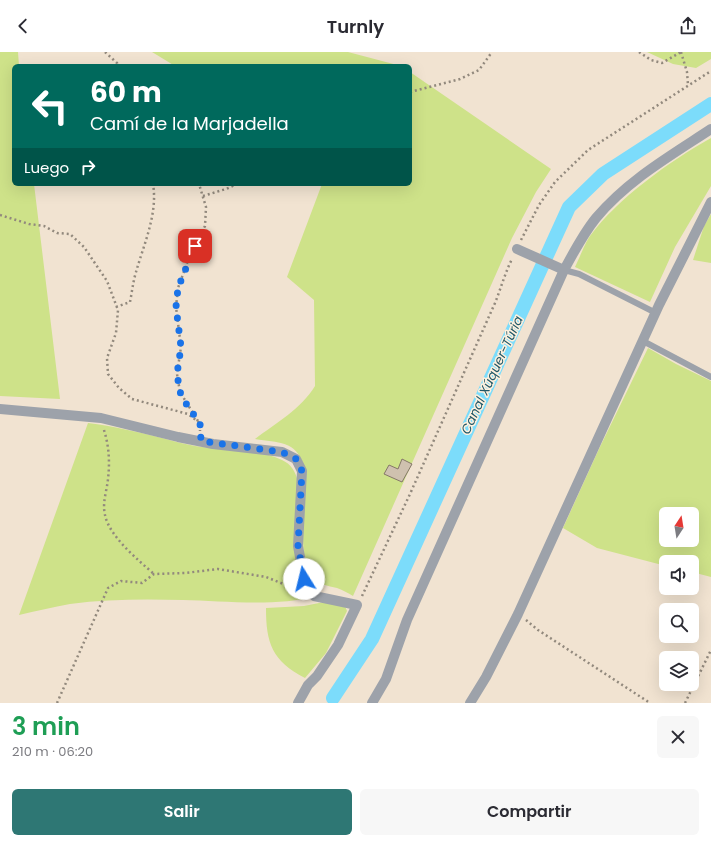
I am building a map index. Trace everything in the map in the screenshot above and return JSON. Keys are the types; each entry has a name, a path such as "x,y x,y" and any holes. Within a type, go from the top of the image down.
{"street":[{"path":"372,703 386,679 407,620 564,270 579,241 595,219 614,198 639,176 711,129"},
{"path":"470,703 486,677 518,614 656,313 711,202"},
{"path":"517,250 564,270"},
{"path":"0,409 101,418 201,441 282,452 296,459 302,471 298,546 304,579 314,596 357,605 338,645 317,676 308,685 298,703"}],"lane":[{"path":"564,270 579,274 656,313"},
{"path":"643,341 711,377"}],"path":[{"path":"105,52 117,64"},
{"path":"412,91 460,79 479,70 492,52"},
{"path":"639,52 651,60 662,63 681,52 688,72 688,85"},
{"path":"357,605 410,494 495,303 503,284 506,270 547,193 564,172 588,150 711,71"},
{"path":"116,307 130,302 135,274 152,218 155,195 153,186"},
{"path":"200,186 206,207 205,226 190,255 178,288 176,307 181,347 177,374 180,392 188,407 200,423 201,441"},
{"path":"203,196 233,186"},
{"path":"0,215 29,224 44,226 57,233 70,234 84,247 107,281 118,310 116,333 107,358 108,374 119,388 132,399 188,414 200,423"},
{"path":"101,418 109,450 109,472 105,501 105,516 114,534 128,550 154,574"},
{"path":"57,703 108,588 120,581 142,583 154,574 185,573 218,569 266,577 314,596"},
{"path":"518,614 538,630 650,703"},
{"path":"685,703 711,650"}],"green space":[{"path":"0,52 18,52 19,64 12,64 12,186 34,186 60,399 0,396"},
{"path":"152,52 348,52 393,64 172,64"},
{"path":"647,52 711,52 711,59 696,68 673,64"},
{"path":"412,73 551,169 536,192 512,238 353,596 339,589 317,582 311,578 307,571 303,543 304,466 301,458 296,451 285,444 255,439 303,402 315,386 314,300 287,277 321,186 412,186"},
{"path":"711,138 711,186 675,247 650,302 575,267 590,236 615,208 662,169"},
{"path":"711,214 711,263 693,260 704,226"},
{"path":"648,348 711,381 711,577 699,574 699,555 659,555 659,564 597,548 563,528 598,451"},
{"path":"88,423 125,429 195,446 262,453 282,460 288,464 294,471 298,481 295,554 299,581 304,590 316,596 268,602 183,600 98,601 70,604 19,615"},
{"path":"324,602 345,606 347,611 326,653 305,678 285,665 273,650 267,631 266,608 304,606"}],"building":[{"path":"402,459 412,464 402,482 384,474 389,465 398,469"}],"waterway":[{"name":"Canal Xúquer-Túria","path":"333,698 372,639 569,207 603,174 711,104"}],"route":[{"path":"195,246 190,255 178,288 176,307 181,347 177,374 180,392 188,407 200,423 201,441 213,444 282,452 296,459 302,471 298,546 304,579"}]}
